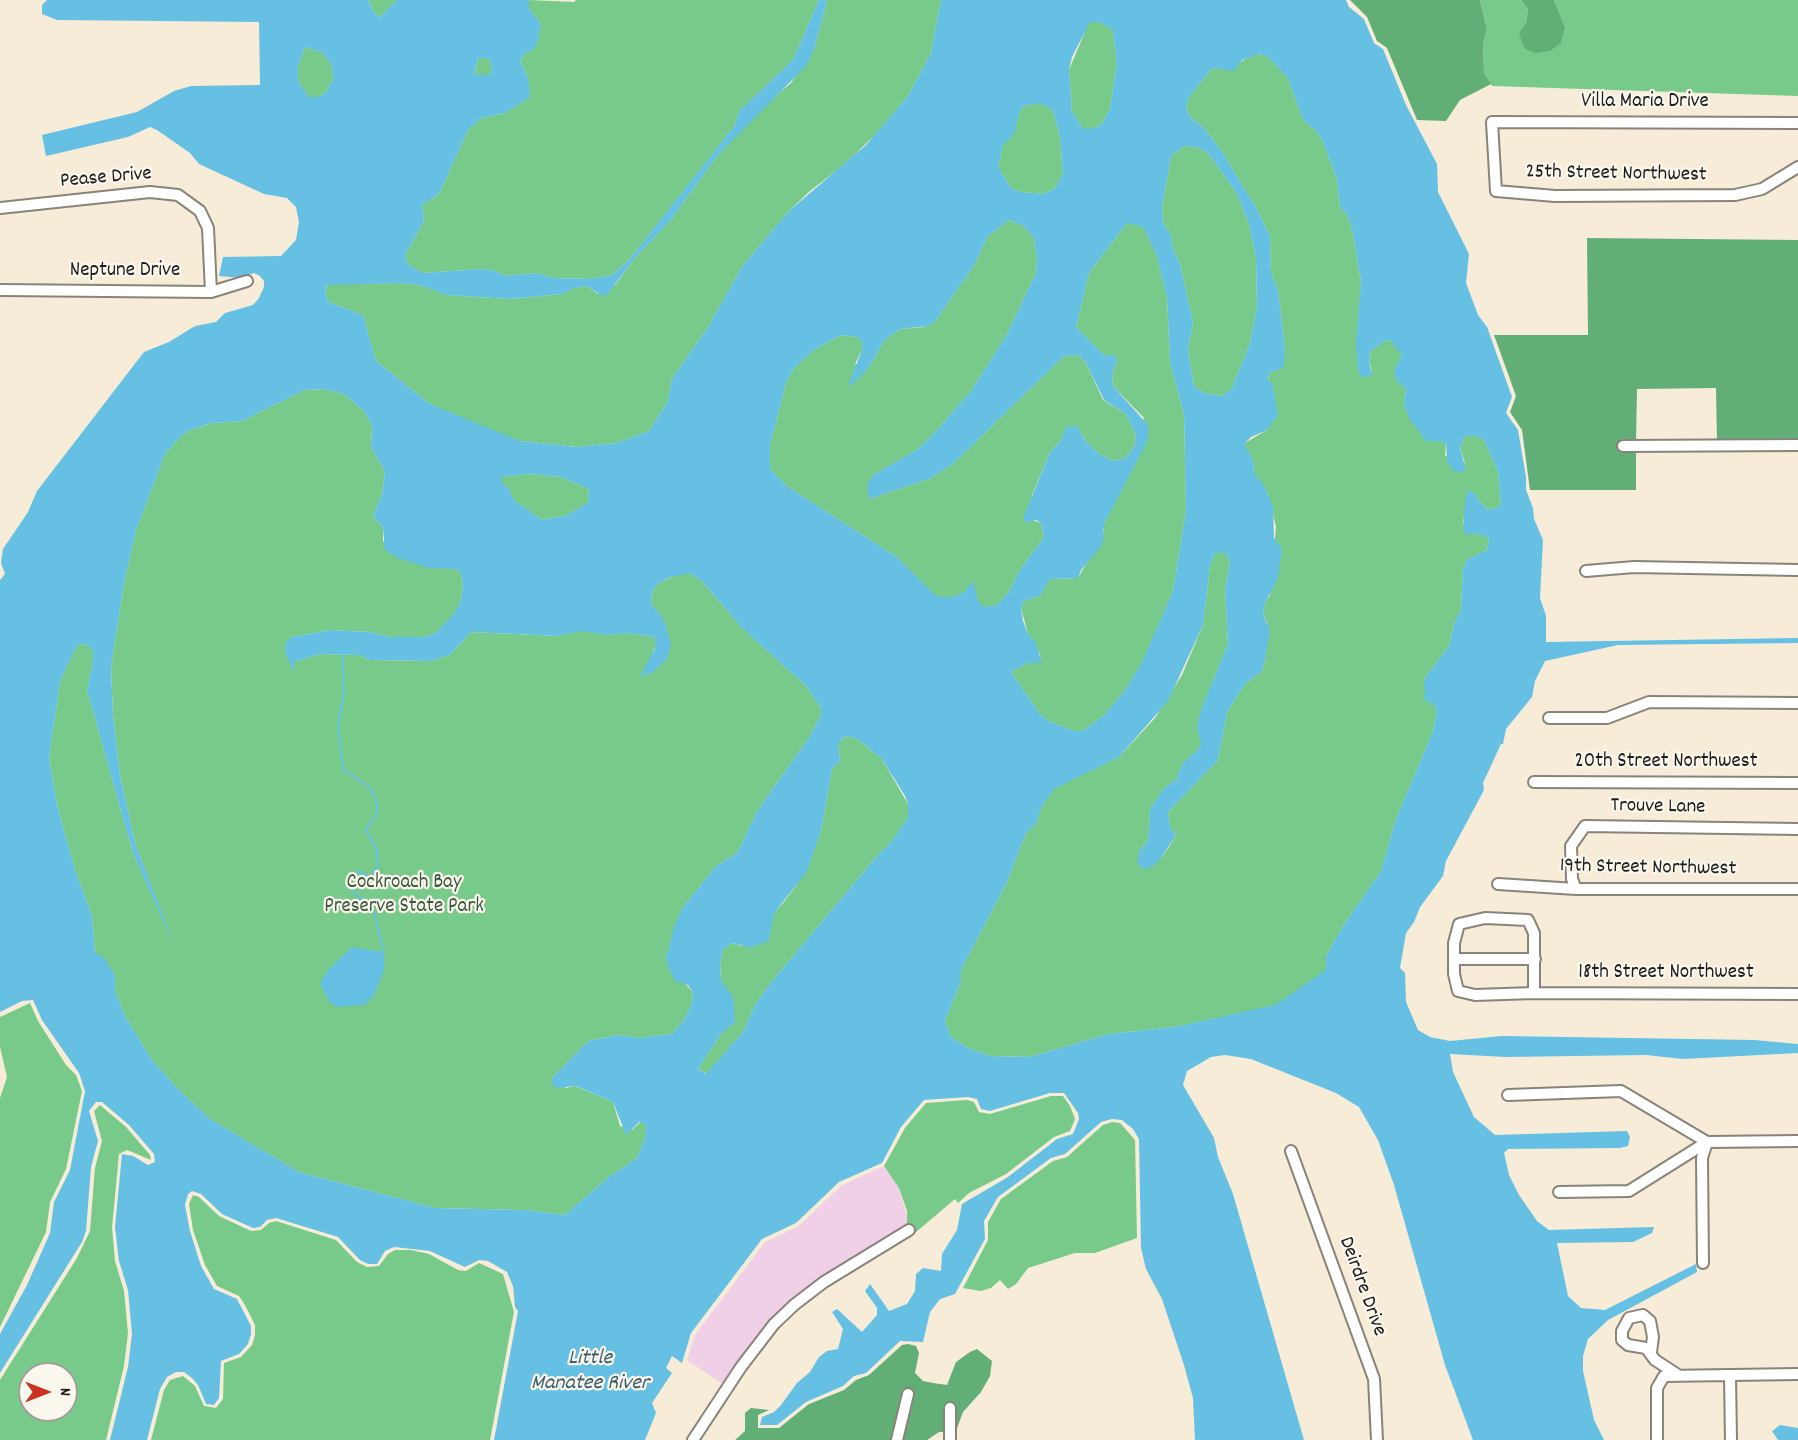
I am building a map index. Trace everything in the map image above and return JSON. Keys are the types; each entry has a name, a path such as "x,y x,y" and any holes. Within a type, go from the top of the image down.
{"street":[{"name":"Villa Maria Drive","path":"1492,122 1798,123"},
{"name":"25th Street Northwest","path":"1492,122 1496,191 1555,196 1735,195 1762,189 1798,167"},
{"name":"Pease Drive","path":"0,208 150,192 178,195 200,212 208,228 211,292"},
{"name":"Neptune Drive","path":"0,290 211,292 247,281"},
{"path":"1623,446 1798,445"},
{"path":"1586,571 1634,567 1798,570"},
{"path":"1549,718 1606,718 1649,702 1798,703"},
{"name":"20th Street Northwest","path":"1534,782 1798,783"},
{"name":"Trouve Lane","path":"1576,889 1572,879 1571,846 1585,826 1798,829"},
{"name":"19th Street Northwest","path":"1498,884 1576,889 1798,889"},
{"path":"1534,993 1535,959 1534,933 1528,920 1485,918 1459,924 1454,943 1454,959 1535,959"},
{"name":"18th Street Northwest","path":"1454,959 1458,991 1475,995 1534,993 1798,994"},
{"path":"1508,1095 1621,1091 1707,1142 1798,1141"},
{"path":"1559,1192 1629,1191 1707,1142"},
{"path":"1703,1263 1702,1158 1707,1142"},
{"name":"Deirdre Drive","path":"1291,1151 1374,1379 1377,1440"},
{"path":"693,1440 741,1367 774,1324 824,1282 909,1230"},
{"path":"1651,1352 1622,1340 1622,1331 1629,1318 1642,1315 1650,1321 1653,1337 1651,1352 1655,1360 1678,1375"},
{"path":"1657,1440 1657,1388 1664,1376 1798,1374"},
{"path":"1730,1376 1731,1440"},
{"path":"897,1440 908,1395"},
{"path":"950,1408 950,1440"}],"shaded area":[{"path":"884,1166 899,1188 909,1225 822,1278 724,1385 687,1360 695,1335 765,1242 799,1226 842,1185"}],"green space":[{"path":"368,0 397,0 380,17 375,14"},
{"path":"529,0 574,2 576,0 819,0 793,60 739,111 735,125 694,178 629,260 612,275 590,279 554,278 536,273 506,276 492,270 480,269 423,273 408,265 405,255 424,221 422,205 439,194 468,130 481,118 505,113 529,97 528,77 520,62 525,53 533,50 541,24 529,9"},
{"path":"827,0 941,0 931,53 908,96 879,131 846,163 789,211 743,265 708,327 672,379 667,403 649,431 617,443 577,447 520,441 493,432 430,404 376,361 363,315 328,302 325,290 328,284 402,283 420,285 448,295 510,299 562,294 574,288 587,286 598,294 615,285 635,258 670,221 718,155 765,105 791,83 815,47"},
{"path":"1350,0 1480,0 1487,30 1483,44 1484,73 1491,84 1460,100 1446,121 1417,120 1387,48 1377,41 1367,17"},
{"path":"1480,0 1521,0 1528,9 1526,23 1565,27 1554,0 1798,0 1798,96 1492,86 1484,73 1483,44 1487,30"},
{"path":"1521,0 1554,0 1565,27 1561,43 1550,51 1536,53 1525,49 1519,34 1526,23 1528,9"},
{"path":"1089,22 1099,22 1113,30 1117,64 1110,109 1101,125 1092,129 1083,129 1072,111 1069,70"},
{"path":"305,47 323,53 332,67 333,80 326,92 319,97 309,97 298,81 298,66"},
{"path":"1259,54 1267,56 1288,78 1303,120 1316,130 1323,142 1337,179 1340,208 1347,214 1352,229 1361,282 1357,357 1372,371 1369,361 1371,351 1390,340 1399,348 1402,355 1395,371 1396,380 1406,388 1404,404 1446,442 1445,456 1465,463 1460,448 1465,436 1476,436 1484,440 1498,472 1501,506 1488,510 1468,490 1463,523 1473,533 1485,536 1489,540 1487,550 1468,559 1463,568 1461,610 1454,623 1449,646 1424,679 1431,702 1437,709 1433,731 1395,822 1381,871 1343,926 1326,956 1327,970 1275,1006 1175,1027 1108,1034 1030,1057 991,1056 970,1049 951,1037 945,1021 961,981 961,970 1007,882 1026,833 1036,824 1042,806 1054,788 1119,757 1155,718 1182,675 1203,625 1210,565 1215,553 1226,553 1230,562 1225,590 1228,644 1201,711 1201,746 1182,764 1177,779 1164,788 1150,809 1148,841 1140,850 1161,858 1169,847 1176,835 1170,827 1168,812 1218,760 1227,712 1245,684 1262,671 1265,660 1267,622 1263,614 1265,602 1270,595 1276,527 1268,494 1254,474 1253,460 1243,444 1267,430 1275,404 1272,382 1268,382 1269,373 1272,372 1285,349 1278,291 1271,273 1270,236 1258,211 1221,150 1203,127 1191,118 1186,109 1189,97 1212,68 1229,70 1248,57"},
{"path":"478,58 488,58 492,67 490,75 474,75"},
{"path":"1043,104 1053,111 1060,137 1063,174 1054,189 1044,194 1020,192 1011,188 998,167 1003,145 1019,113 1023,107"},
{"path":"1185,146 1197,147 1208,153 1236,192 1249,224 1256,258 1257,307 1250,343 1232,388 1222,396 1204,393 1195,387 1188,350 1193,322 1180,264 1173,249 1171,235 1163,223 1162,208 1171,156"},
{"path":"1009,220 1022,225 1030,233 1034,239 1037,260 1036,273 1006,336 971,391 936,431 918,449 873,475 869,499 929,479 953,464 1064,356 1079,355 1086,363 1103,400 1126,414 1136,436 1134,447 1125,458 1113,461 1100,455 1084,439 1077,426 1066,428 1061,441 1050,452 1032,495 1032,520 1041,523 1044,537 1020,570 1009,592 997,605 984,608 965,591 954,597 937,598 897,557 788,487 770,469 770,445 786,383 794,368 814,350 841,335 858,337 862,342 862,350 855,364 869,367 884,341 900,329 924,327 936,320 975,264 987,237"},
{"path":"1127,223 1143,226 1156,253 1167,297 1170,362 1184,415 1186,510 1173,591 1143,662 1123,693 1104,715 1083,731 1074,731 1048,721 1040,714 1011,672 1027,663 1041,663 1040,654 1028,634 1021,608 1024,601 1040,596 1050,579 1078,578 1104,532 1104,524 1126,479 1144,418 1113,386 1112,377 1117,358 1105,356 1076,327 1089,273"},
{"path":"1587,238 1798,240 1798,441 1717,441 1716,388 1637,389 1636,441 1619,442 1619,450 1636,450 1636,490 1530,490 1522,430 1510,412 1516,396 1494,335 1588,335"},
{"name":"Cockroach Bay Preserve State Park","path":"325,389 344,394 364,411 372,426 371,447 385,471 382,494 373,516 383,528 383,541 443,568 456,569 461,574 463,588 460,603 453,616 434,634 422,637 390,637 370,632 330,630 292,637 294,671 294,662 320,654 359,655 369,660 431,661 450,655 471,632 557,636 582,630 608,635 629,633 655,637 657,641 650,660 653,672 663,618 651,604 652,591 659,583 680,573 689,573 702,581 742,628 805,685 821,708 821,715 810,736 757,811 740,848 733,856 716,866 683,907 666,959 693,993 692,1003 684,1020 672,1034 639,1038 619,1035 588,1041 552,1078 566,1088 575,1086 613,1102 620,1126 632,1130 641,1121 646,1126 646,1135 637,1158 610,1176 565,1215 525,1210 435,1208 299,1172 210,1119 178,1089 152,1060 125,1016 115,991 115,975 95,953 92,916 75,870 57,805 49,757 60,681 75,648 79,644 88,645 93,652 93,661 87,690 124,822 134,856 169,932 135,843 120,775 113,715 111,667 124,583 136,530 165,454 181,436 190,430 212,423 242,421 305,390"},
{"path":"528,474 561,477 589,489 588,503 567,515 542,520 513,500 509,489 501,483 501,477"},
{"path":"849,736 860,741 882,759 908,804 908,817 892,841 769,985 755,1005 743,1032 707,1074 698,1069 721,1034 735,1021 721,981 720,964 723,949 733,943 742,946 796,886 821,831 832,769 840,761 838,746 842,738"},
{"path":"30,1003 38,1021 66,1065 76,1075 82,1091 66,1169 50,1202 46,1232 0,1327 0,1098 7,1077 0,1047 0,1017"},
{"path":"1051,1096 1063,1096 1070,1106 1075,1119 1070,1131 1054,1137 1006,1174 969,1193 958,1203 955,1199 915,1233 907,1223 907,1211 899,1188 884,1166 905,1128 926,1103 967,1100 974,1102 979,1112 990,1114"},
{"path":"100,1105 126,1127 150,1155 151,1160 127,1150 119,1154 112,1227 115,1261 124,1291 128,1333 124,1366 106,1440 0,1440 0,1380 77,1258 90,1231 95,1168 102,1141 94,1111"},
{"path":"1112,1122 1120,1123 1135,1140 1137,1238 1095,1253 1075,1253 1028,1268 1016,1284 1008,1289 1000,1280 991,1288 981,1291 963,1288 988,1240 988,1222 1001,1199 1053,1161 1067,1157 1103,1125"},
{"path":"193,1195 199,1197 219,1216 251,1231 261,1230 269,1223 276,1221 336,1240 357,1262 367,1267 379,1266 388,1254 395,1250 411,1250 429,1254 458,1270 466,1271 479,1263 503,1274 514,1312 490,1440 151,1440 164,1390 170,1380 183,1376 195,1386 204,1406 216,1408 223,1399 224,1363 241,1357 252,1345 255,1335 255,1325 239,1296 217,1286 205,1265 193,1230 189,1204"},
{"path":"902,1345 916,1346 919,1353 915,1373 923,1381 947,1385 956,1362 977,1349 992,1361 990,1376 981,1392 963,1412 956,1431 955,1404 946,1404 945,1432 939,1432 927,1440 901,1440 913,1392 905,1390 892,1440 735,1440 745,1431 745,1413 751,1408 769,1410 758,1415 758,1428 779,1428 809,1404 844,1390 856,1380 869,1375"}],"water":[{"name":"Little Manatee River","path":"47,0 368,0 375,14 380,17 397,0 529,0 529,9 541,24 537,43 533,50 525,53 520,62 528,77 530,97 505,113 481,118 468,130 439,194 422,205 424,221 405,255 408,265 423,273 480,269 492,270 506,276 536,273 554,278 589,279 612,275 629,260 735,125 739,111 793,60 819,0 827,0 815,47 806,66 718,155 670,221 635,258 606,296 587,286 574,288 562,294 510,299 447,295 420,285 402,283 327,285 325,290 328,302 363,315 376,361 430,404 520,441 577,447 617,443 649,431 667,403 672,379 708,327 743,265 789,211 866,145 908,96 931,53 941,0 1346,0 1349,7 1364,19 1374,43 1383,49 1406,105 1437,164 1438,192 1469,254 1466,283 1478,315 1487,327 1512,397 1506,413 1518,430 1526,490 1543,540 1540,598 1546,616 1546,642 1798,638 1798,643 1618,645 1545,661 1535,681 1532,697 1506,729 1503,744 1483,783 1484,790 1446,861 1443,876 1420,907 1414,922 1406,933 1400,968 1405,973 1406,1002 1418,1030 1430,1037 1450,1041 1502,1036 1754,1040 1798,1044 1798,1053 1683,1059 1646,1055 1506,1057 1450,1054 1453,1072 1474,1117 1495,1135 1627,1131 1630,1137 1628,1146 1620,1148 1508,1149 1504,1153 1509,1175 1519,1195 1537,1221 1549,1230 1654,1227 1652,1233 1633,1242 1557,1243 1568,1296 1581,1308 1605,1310 1696,1264 1697,1272 1608,1320 1588,1339 1583,1356 1583,1371 1594,1420 1604,1440 1473,1440 1445,1365 1394,1185 1378,1140 1359,1107 1336,1093 1251,1059 1225,1055 1211,1057 1187,1071 1183,1085 1214,1138 1218,1157 1233,1194 1304,1440 1195,1440 1193,1398 1184,1365 1162,1299 1146,1269 1141,1248 1139,1139 1133,1129 1122,1120 1112,1119 1101,1122 1065,1154 1051,1158 998,1197 984,1221 985,1239 955,1294 940,1299 930,1312 923,1342 900,1341 866,1373 854,1376 843,1386 806,1402 777,1425 760,1425 762,1417 774,1412 781,1405 797,1383 810,1372 819,1357 827,1351 838,1349 843,1329 832,1312 837,1309 862,1332 877,1315 877,1308 865,1291 870,1284 889,1311 907,1304 915,1291 916,1274 923,1268 941,1271 942,1254 957,1230 962,1204 1008,1177 1057,1139 1073,1134 1079,1119 1078,1113 1064,1093 1050,1093 990,1111 981,1109 977,1099 968,1097 924,1100 901,1127 882,1163 839,1182 796,1223 762,1239 691,1333 682,1363 672,1356 666,1368 672,1373 652,1403 656,1413 645,1440 494,1440 518,1311 515,1307 513,1286 507,1272 488,1261 479,1260 465,1267 430,1251 394,1247 385,1251 377,1264 368,1264 360,1260 338,1237 276,1218 267,1220 260,1227 253,1228 222,1214 201,1194 192,1191 188,1194 185,1205 201,1266 214,1289 237,1299 251,1326 248,1344 239,1354 221,1361 219,1398 214,1405 206,1404 198,1385 192,1378 184,1372 176,1372 167,1377 160,1389 147,1440 110,1440 128,1367 132,1334 128,1290 119,1261 115,1227 122,1154 133,1156 148,1165 155,1162 154,1154 129,1125 102,1102 96,1102 89,1111 98,1141 91,1167 86,1231 82,1242 0,1373 0,1334 27,1285 50,1233 54,1202 70,1170 85,1091 79,1073 42,1020 33,1000 22,1001 0,1012 0,580 5,574 1,563 3,549 28,512 37,491 144,352 169,342 195,326 216,322 225,313 253,305 259,298 264,287 264,281 260,276 254,273 241,278 219,276 223,257 281,256 296,240 299,222 296,207 287,198 264,194 199,164 190,153 150,127 128,137 46,156 42,135 137,112 174,91 191,86 260,85 259,22 57,20 42,14 42,5","holes":["1090,22 1099,22 1113,30 1117,64 1110,109 1101,125 1092,129 1083,129 1072,111 1069,70 1072,57","305,47 323,53 332,67 333,80 326,92 319,97 309,97 298,81 298,66","1259,54 1267,56 1288,78 1303,120 1316,130 1323,142 1337,179 1340,208 1347,214 1352,229 1361,282 1356,343 1358,371 1363,378 1372,375 1369,361 1371,351 1390,340 1402,355 1394,371 1396,380 1406,389 1404,404 1409,418 1426,441 1446,442 1447,462 1456,473 1466,470 1460,448 1465,436 1476,436 1484,440 1498,472 1501,506 1488,510 1477,499 1476,494 1468,490 1463,530 1468,535 1473,533 1485,536 1489,540 1487,550 1468,559 1463,568 1461,610 1454,623 1449,646 1424,679 1425,701 1431,702 1437,709 1433,731 1395,822 1381,871 1343,926 1326,956 1326,970 1275,1005 1175,1027 1108,1034 1030,1057 991,1056 970,1049 951,1037 945,1021 961,981 961,970 1007,882 1026,833 1036,824 1042,806 1054,789 1119,757 1168,701 1203,625 1210,565 1215,553 1226,553 1230,562 1225,590 1228,644 1201,710 1197,726 1201,746 1182,764 1177,779 1164,788 1150,809 1148,841 1140,850 1137,862 1142,869 1152,867 1176,835 1170,827 1168,812 1218,760 1227,712 1245,684 1262,671 1265,660 1270,630 1263,614 1265,603 1278,578 1282,549 1274,538 1273,506 1263,484 1254,474 1253,460 1244,444 1251,437 1267,430 1278,415 1272,382 1268,382 1268,379 1269,373 1283,368 1285,349 1278,291 1271,273 1270,236 1258,211 1221,150 1203,127 1191,118 1186,109 1189,97 1212,68 1234,71 1242,60","478,58 488,58 492,67 490,75 474,74","1043,104 1053,111 1060,137 1063,174 1054,189 1044,194 1020,192 1011,188 998,167 1003,145 1014,134 1019,113 1023,107","1185,146 1197,147 1208,153 1236,192 1249,224 1256,258 1257,307 1250,343 1232,388 1222,396 1204,393 1195,387 1193,381 1188,350 1193,322 1180,264 1173,249 1171,235 1163,223 1162,208 1171,156","1009,220 1022,225 1034,239 1036,273 1006,336 971,391 936,431 918,449 873,475 867,485 869,499 929,479 953,464 1064,356 1079,355 1086,363 1104,400 1126,414 1136,436 1134,447 1125,458 1113,461 1100,455 1084,439 1077,426 1066,427 1061,441 1050,452 1024,516 1024,523 1036,520 1041,523 1044,537 1020,570 1009,592 997,605 984,607 978,601 973,581 965,591 954,597 937,597 897,557 788,487 770,469 770,445 786,383 794,368 814,350 841,335 857,337 862,342 862,350 848,386 869,367 884,341 900,329 929,326 936,320 975,264 987,237","1127,223 1143,227 1156,253 1167,297 1170,362 1184,415 1186,510 1173,591 1142,662 1123,693 1104,715 1083,731 1074,731 1048,721 1040,714 1011,672 1027,663 1042,663 1036,643 1028,634 1023,621 1021,608 1024,601 1040,596 1050,579 1078,578 1081,570 1103,544 1104,524 1147,442 1149,426 1113,386 1112,377 1117,358 1113,354 1105,356 1076,327 1089,273","324,389 344,394 364,411 372,426 371,447 385,471 382,494 373,516 383,528 385,550 398,558 429,568 456,569 461,574 463,588 460,603 453,615 434,634 422,637 390,637 370,632 330,630 292,637 286,642 285,652 294,673 294,662 320,654 359,655 369,660 431,661 450,655 471,632 557,636 582,631 608,635 629,633 655,637 655,648 640,677 653,672 667,659 671,644 663,618 651,604 652,591 659,583 671,577 689,573 702,581 742,628 805,685 821,708 821,715 810,736 757,811 740,848 733,856 716,866 683,907 674,927 666,959 668,967 675,981 688,985 693,993 692,1003 684,1020 672,1034 639,1038 619,1035 588,1041 552,1078 552,1084 557,1088 576,1086 613,1102 626,1135 640,1121 646,1126 646,1135 637,1158 610,1176 565,1215 525,1210 435,1208 299,1172 210,1119 178,1089 152,1060 125,1016 115,991 115,975 103,957 95,953 92,916 75,870 57,805 49,757 60,681 75,649 79,644 88,645 93,652 93,661 87,690 124,822 134,856 175,947 135,843 120,775 113,715 111,667 124,583 136,530 165,454 181,436 190,430 212,423 242,421 305,390","528,474 561,477 589,489 588,503 567,515 542,520 514,500 509,489 502,483 501,477","849,736 860,741 882,759 905,796 908,804 908,817 892,841 769,985 755,1005 743,1032 706,1074 698,1069 721,1034 735,1022 733,997 721,981 720,964 723,949 733,943 751,948 769,940 774,913 806,873 821,831 832,769 840,761 838,746 842,738"]},
{"path":"352,947 384,952 384,970 373,997 364,1005 336,1007 329,1001 320,983 329,969"},
{"path":"1780,1425 1798,1428 1798,1440 1778,1440 1772,1431"}],"waterway":[{"path":"342,653 344,691 338,725 343,769 372,789 377,805 377,813 366,830 377,851 378,866 370,877 358,871 349,879 352,890 374,913 384,952"}]}
